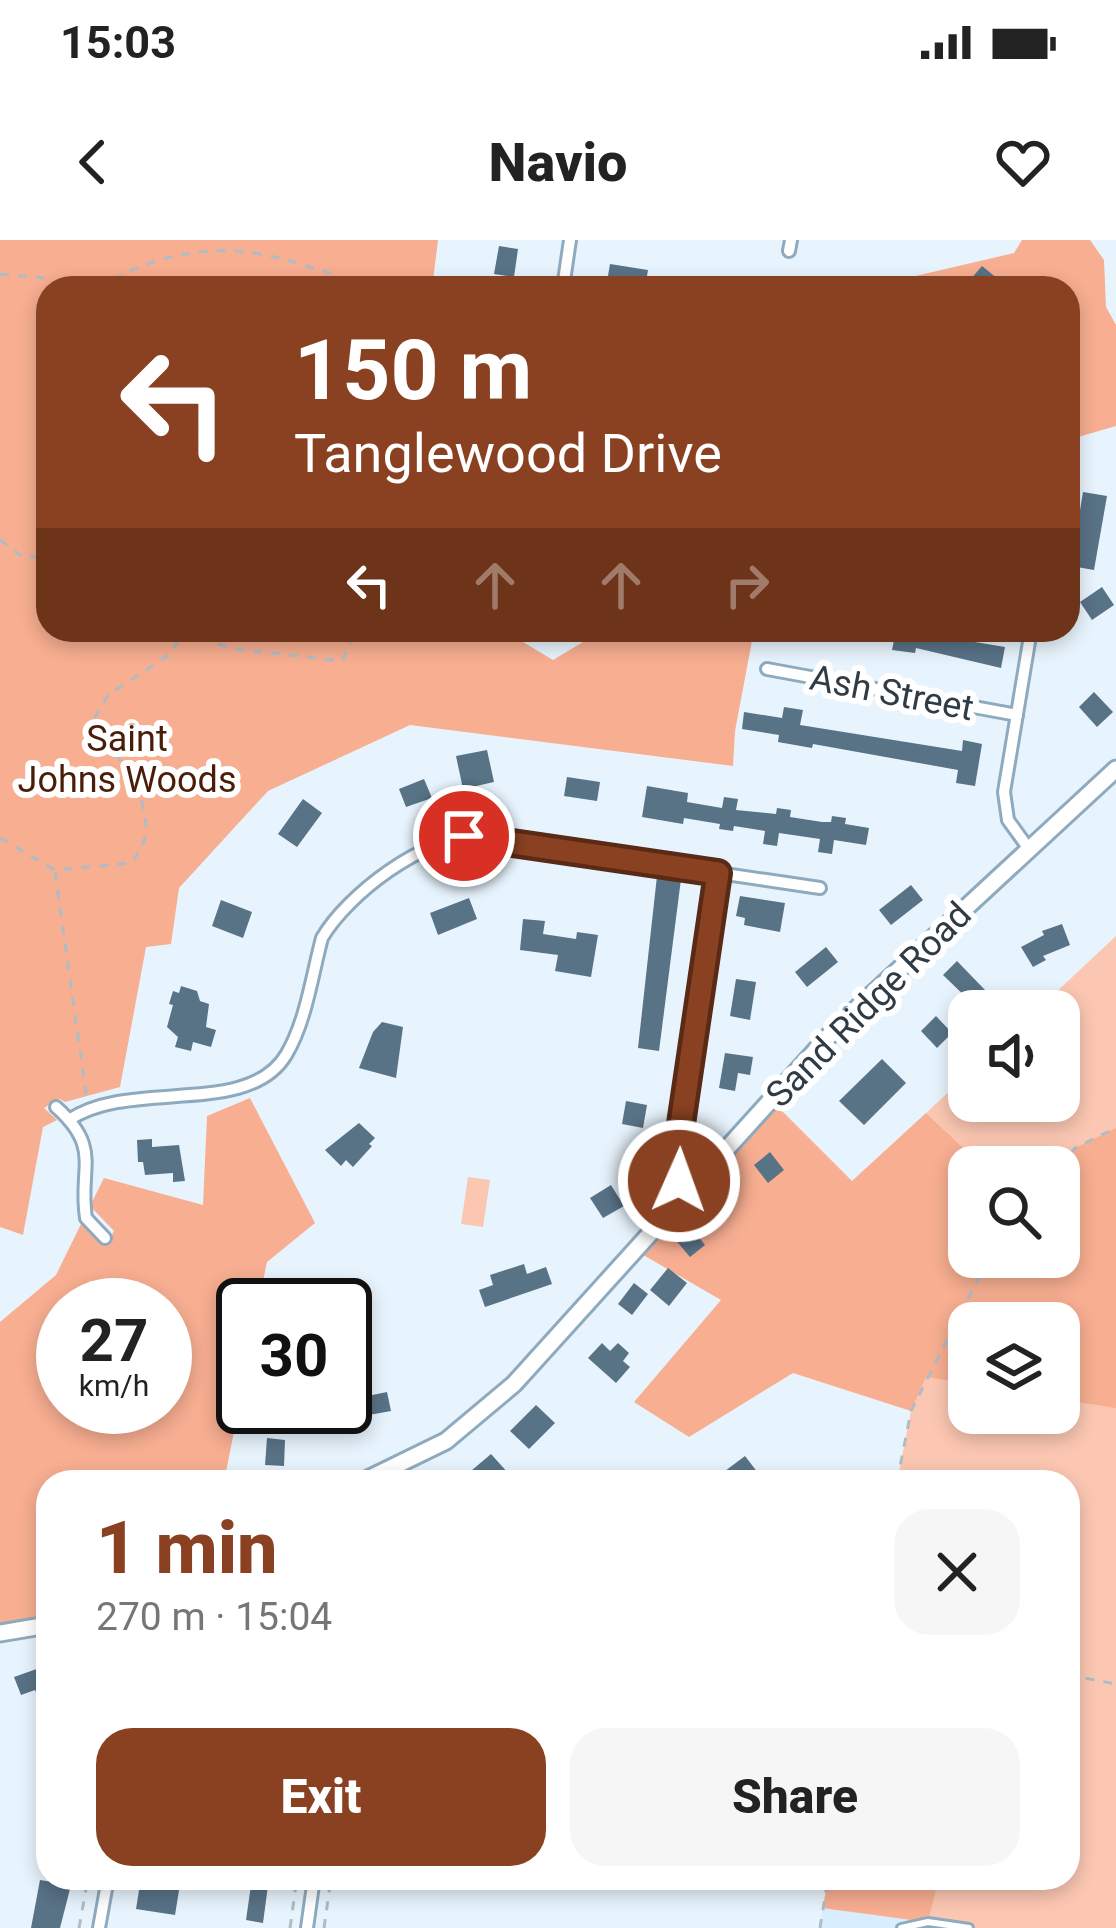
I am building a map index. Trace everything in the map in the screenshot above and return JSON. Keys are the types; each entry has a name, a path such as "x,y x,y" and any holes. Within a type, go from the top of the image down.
{"street":[{"path":"565,276 570,240"},
{"path":"1029,642 1005,808 1013,830 1029,849"},
{"name":"Ash Street","path":"767,669 1017,715"},
{"name":"Sand Ridge Road","path":"388,1470 471,1424 514,1384 837,1027 1116,769"},
{"path":"69,1120 88,1107 130,1097 234,1089 266,1078 293,1041 330,924 412,856 442,841 475,837 820,888"},
{"path":"685,1195 676,1168 677,1150 718,873"},
{"path":"56,1107 69,1120 87,1156 86,1217 105,1238"},
{"path":"0,1633 36,1627"},
{"path":"99,1928 107,1890"},
{"path":"307,1928 312,1890"}],"lane":[{"path":"901,1928 928,1922 969,1928"}],"path":[{"path":"118,276 219,248 289,257 304,266 326,268 336,276"},
{"path":"0,274 36,277"},
{"path":"0,540 24,558 36,556"},
{"path":"0,838 55,870 132,863 145,839 143,802 91,724 108,695 170,655 177,642"},
{"path":"211,642 342,661 351,642"},
{"path":"55,870 88,1107"},
{"path":"1079,1146 1116,1128"},
{"path":"899,1470 911,1411 978,1278"},
{"path":"1080,1677 1116,1684"},
{"path":"79,1928 86,1890"},
{"path":"290,1928 295,1890"},
{"path":"324,1928 330,1890"},
{"path":"820,1928 825,1890"}],"shaded area":[{"path":"1116,936 1116,1928 969,1928 823,1908 826,1890 1080,1890 1080,1470 899,1470 911,1411 948,1326 948,1434 1080,1434 1080,1302 958,1302 969,1278 1080,1278 1080,1146 961,1146 926,1113 948,1093 948,1122 1080,1122 1080,990 1058,990"},
{"path":"468,1177 490,1180 483,1227 461,1224"},
{"path":"823,1908 928,1922 969,1928 820,1928"}],"green space":[{"name":"Saint Johns Woods","path":"0,240 438,240 434,276 36,276 36,642 523,642 553,660 583,642 752,642 733,766 410,725 268,791 179,888 171,944 146,947 120,1087 65,1102 60,1099 44,1108 57,1120 43,1127 23,1235 0,1227"},
{"path":"1022,240 1090,240 1104,260 1106,307 1116,325 1116,426 1080,436 1080,276 916,276 1014,253"},
{"path":"250,1098 315,1223 267,1262 264,1278 216,1278 216,1434 234,1434 226,1470 36,1470 36,1620 0,1630 0,1322 36,1292 36,1434 192,1434 192,1278 52,1278 81,1224 106,1246 114,1231 90,1206 104,1178 203,1205 207,1116"},
{"path":"770,1099 852,1181 926,1113 961,1146 948,1146 948,1278 1080,1278 1079,1146 1116,1128 1116,1408 1080,1402 1080,1302 948,1302 948,1381 926,1377 911,1411 793,1373 689,1437 634,1402 721,1300 633,1249"},
{"path":"826,1890 936,1890 928,1922 823,1908"}],"building":[{"path":"499,246 518,249 514,276 494,274"},
{"path":"610,264 648,270 647,276 608,276"},
{"path":"982,266 994,276 973,276"},
{"path":"1083,492 1107,496 1094,570 1080,568"},
{"path":"1102,587 1114,605 1092,620 1080,602"},
{"path":"894,642 975,642 1005,647 1001,668 916,648 915,653 892,650"},
{"path":"1094,692 1113,712 1097,727 1079,707"},
{"path":"784,707 803,710 800,725 962,751 963,740 982,744 975,786 956,783 958,770 778,742 779,735 742,729 744,712 782,718"},
{"path":"487,750 494,782 463,789 456,756"},
{"path":"567,777 600,782 597,801 564,796"},
{"path":"424,779 432,798 406,807 399,789"},
{"path":"647,786 688,793 687,802 722,808 724,797 738,799 736,810 776,814 777,808 791,810 790,817 822,822 831,822 832,816 846,818 845,824 869,828 866,845 834,840 832,854 818,852 820,839 779,833 777,846 763,844 765,831 734,826 733,831 719,829 720,824 684,818 683,824 642,817"},
{"path":"303,799 322,813 297,847 278,834"},
{"path":"657,876 681,879 659,1051 638,1048"},
{"path":"911,885 923,900 891,925 879,910"},
{"path":"740,896 785,903 780,932 744,925 745,918 736,916"},
{"path":"469,898 477,919 438,935 430,913"},
{"path":"221,900 252,912 243,938 212,926"},
{"path":"523,919 545,921 543,934 576,939 577,932 598,935 591,977 555,971 558,955 520,950"},
{"path":"1062,924 1070,945 1043,956 1046,960 1033,967 1021,947 1044,935 1042,931"},
{"path":"826,947 838,962 807,987 795,972"},
{"path":"957,961 985,990 959,990 943,975"},
{"path":"736,979 756,982 750,1020 730,1016"},
{"path":"181,986 197,991 200,1001 209,1004 206,1027 216,1030 211,1047 193,1042 191,1051 175,1047 178,1037 167,1027 173,1005 169,1004 173,991 179,993"},
{"path":"936,1016 948,1029 948,1037 937,1048 921,1031"},
{"path":"382,1022 403,1027 396,1078 359,1068"},
{"path":"725,1053 753,1057 750,1075 738,1073 735,1091 719,1088"},
{"path":"882,1059 906,1083 864,1125 839,1101"},
{"path":"626,1101 647,1105 643,1128 622,1124"},
{"path":"359,1123 375,1138 372,1146 353,1167 346,1160 341,1166 325,1150"},
{"path":"152,1139 152,1147 179,1145 185,1181 173,1182 173,1173 145,1175 143,1162 138,1162 137,1140"},
{"path":"770,1152 784,1170 768,1183 754,1165"},
{"path":"611,1185 624,1206 603,1218 590,1198"},
{"path":"683,1217 705,1245 690,1257 668,1231"},
{"path":"524,1264 527,1274 546,1267 552,1284 485,1307 479,1290 493,1285 490,1275"},
{"path":"668,1268 687,1283 669,1306 650,1290"},
{"path":"634,1283 648,1294 632,1315 618,1304"},
{"path":"602,1343 610,1351 618,1343 629,1353 623,1361 630,1367 616,1383 588,1358"},
{"path":"387,1392 391,1411 372,1414 372,1395"},
{"path":"536,1405 555,1423 529,1449 510,1431"},
{"path":"267,1438 285,1440 284,1466 265,1465"},
{"path":"491,1454 505,1470 472,1470"},
{"path":"745,1456 756,1470 726,1470"},
{"path":"36,1669 36,1692 21,1695 14,1677"},
{"path":"38,1890 70,1890 60,1928 31,1928"},
{"path":"139,1890 179,1890 175,1915 136,1909"},
{"path":"250,1890 267,1890 263,1923 246,1920"}],"route":[{"path":"464,836 718,873 681,1124 679,1181"}]}
